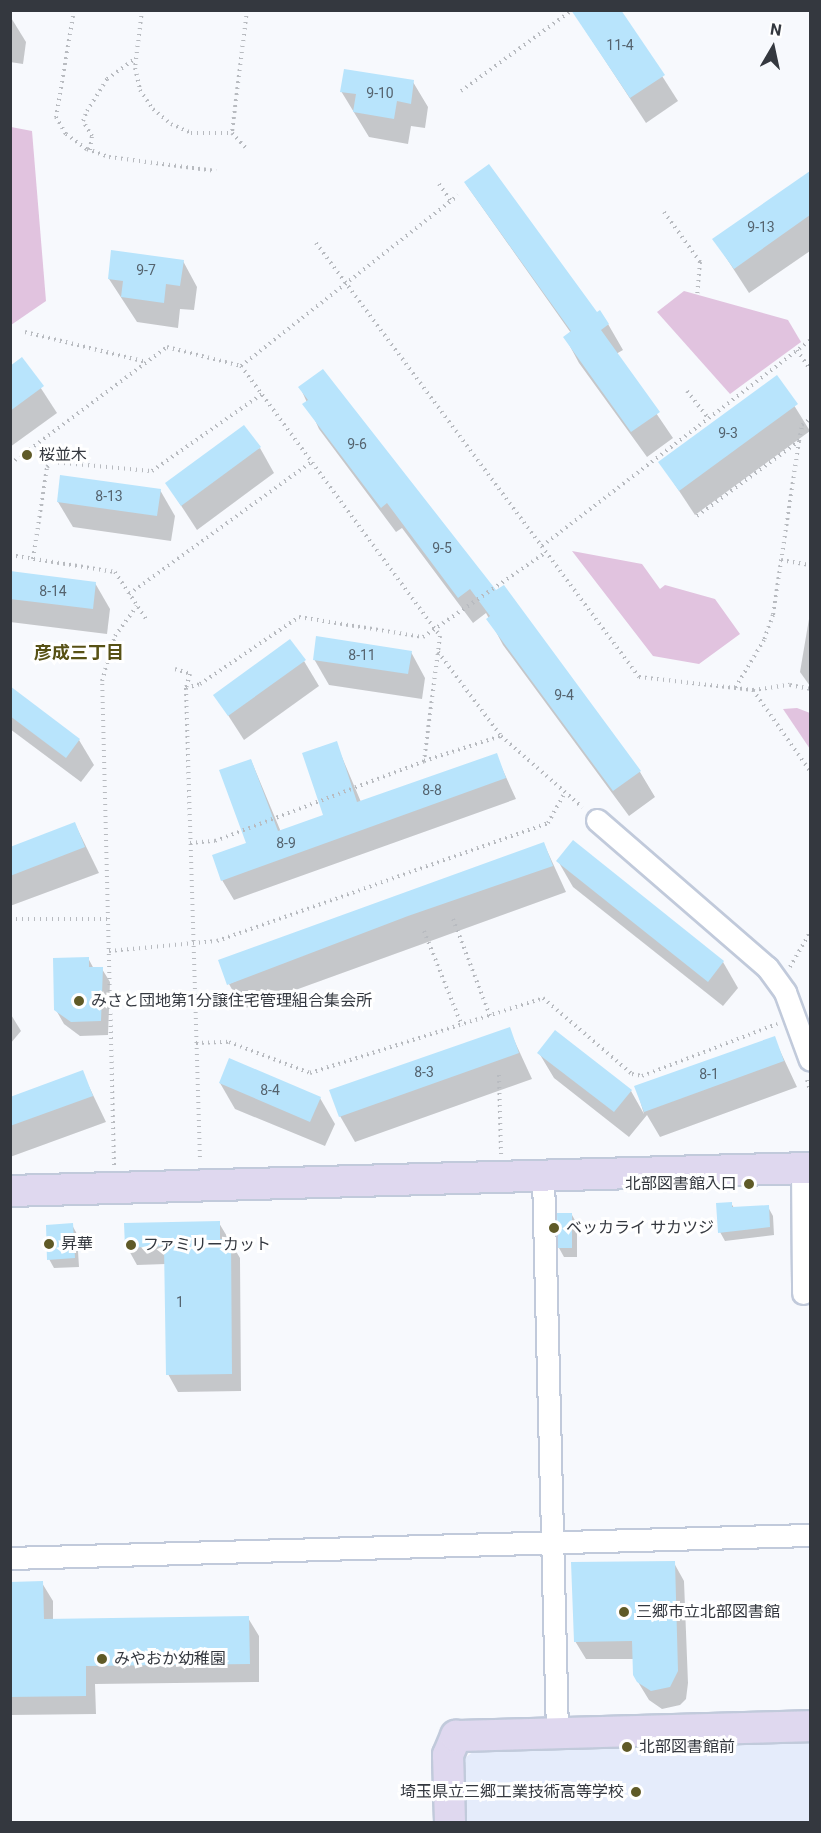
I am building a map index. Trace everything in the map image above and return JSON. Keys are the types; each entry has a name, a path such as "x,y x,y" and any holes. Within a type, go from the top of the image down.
{"street":[{"path":"597,820 767,968 785,992 810,1060"},
{"path":"10,1191 806,1168 803,1293"},
{"path":"543,1176 557,1732"},
{"path":"10,1558 810,1535"},
{"path":"450,1822 448,1755 456,1736 810,1725"}],"path":[{"path":"74,10 56,117 66,134 90,150 109,157 216,171"},
{"path":"142,10 135,59 140,90 153,109 171,124 191,133 232,133 248,149"},
{"path":"232,133 247,10"},
{"path":"461,91 572,10"},
{"path":"90,150 92,136 83,121 87,111 107,79 135,59"},
{"path":"440,184 451,201"},
{"path":"241,366 458,195"},
{"path":"664,213 700,262 698,295"},
{"path":"316,243 639,677 753,690 790,685 810,689"},
{"path":"25,332 147,362"},
{"path":"542,546 810,340"},
{"path":"10,464 167,347 241,366 440,636 424,761"},
{"path":"797,350 810,369"},
{"path":"687,391 708,418"},
{"path":"33,559 47,467 52,462 152,471 262,394"},
{"path":"735,688 764,640 772,615 802,425 810,419"},
{"path":"697,516 799,441"},
{"path":"129,594 313,461"},
{"path":"186,687 201,684 298,617 423,637 436,631 546,552"},
{"path":"10,555 115,572 146,619"},
{"path":"781,560 810,565"},
{"path":"114,1166 102,681 115,636 137,606"},
{"path":"438,652 501,736 597,820"},
{"path":"175,669 190,674 186,687 200,1161 208,1166"},
{"path":"753,690 810,771"},
{"path":"190,843 214,841 424,761 501,736"},
{"path":"109,951 217,941 548,823 565,792"},
{"path":"10,919 108,919"},
{"path":"453,919 490,1017"},
{"path":"424,931 462,1026"},
{"path":"785,975 810,933"},
{"path":"196,1043 229,1042 310,1073 490,1017 543,998 632,1074 642,1076 785,1020"},
{"path":"499,1075 501,1158"},
{"path":"490,1158 513,1158"}],"shaded area":[{"path":"11,127 32,131 46,301 11,325"},
{"path":"684,291 788,320 801,342 730,394 657,312"},
{"path":"572,551 642,564 660,589 665,585 715,599 740,634 699,664 653,656"},
{"path":"797,708 810,713 810,749 783,709"},
{"name":"埼玉県立三郷工業技術高等学校","path":"810,1741 810,1822 463,1822 461,1761 474,1751"}],"building":[{"path":"571,10 621,10 665,75 630,98"},
{"path":"344,69 414,80 411,104 397,101 394,119 353,112 356,94 340,92"},
{"path":"489,164 597,312 600,310 609,324 601,330 660,412 631,432 563,337 571,331 464,182"},
{"path":"810,171 810,215 734,269 712,239"},
{"path":"111,250 184,260 180,286 166,284 164,303 121,297 123,281 108,279"},
{"path":"22,357 44,386 10,411 10,366"},
{"path":"323,369 496,590 504,585 641,771 613,791 486,619 490,616 470,589 458,598 387,503 381,508 302,404 308,400 298,387"},
{"path":"777,375 798,404 679,491 658,462"},
{"path":"244,425 261,447 181,506 165,483"},
{"path":"60,475 161,489 157,516 57,502"},
{"path":"10,571 96,582 93,609 10,599"},
{"path":"316,636 412,651 408,674 313,660"},
{"path":"290,639 306,660 228,716 213,695"},
{"path":"10,686 80,739 66,758 10,716"},
{"path":"337,741 357,802 497,753 506,778 221,881 212,855 246,843 219,770 251,759 278,831 323,815 302,753"},
{"path":"75,822 85,847 10,876 10,847"},
{"path":"573,840 724,961 708,982 556,861"},
{"path":"544,842 553,866 408,916 227,985 218,960"},
{"path":"89,957 89,967 103,967 101,1021 71,1022 54,1010 53,958"},
{"path":"510,1027 519,1053 339,1117 329,1090"},
{"path":"555,1030 632,1090 614,1112 537,1053"},
{"path":"775,1036 784,1061 644,1112 634,1086"},
{"path":"229,1058 321,1097 310,1122 219,1083"},
{"path":"83,1070 93,1096 10,1126 10,1097"},
{"path":"732,1202 732,1207 769,1205 770,1227 718,1233 716,1203"},
{"path":"557,1213 572,1213 572,1248 558,1248"},
{"path":"220,1221 220,1239 231,1239 232,1374 166,1375 164,1246 125,1248 124,1223"},
{"path":"73,1223 75,1258 47,1260 46,1225"},
{"path":"675,1561 678,1671 670,1687 651,1691 637,1682 633,1675 632,1641 574,1642 571,1562"},
{"path":"43,1581 44,1619 249,1616 250,1664 86,1666 86,1696 10,1697 10,1582"}],"place":[{"name":"桜並木","path":"27,455"},
{"name":"みさと団地第1分譲住宅管理組合集会所","path":"79,1001"},
{"name":"北部図書館入口","path":"749,1184"},
{"name":"ベッカライ サカツジ","path":"554,1228"},
{"name":"昇華","path":"49,1244"},
{"name":"ファミリーカット","path":"131,1245"},
{"name":"三郷市立北部図書館","path":"624,1612"},
{"name":"みやおか幼稚園","path":"102,1659"},
{"name":"北部図書館前","path":"627,1747"},
{"name":"埼玉県立三郷工業技術高等学校","path":"636,1792"}],"district":[{"name":"彦成三丁目","path":"79,653"}]}
